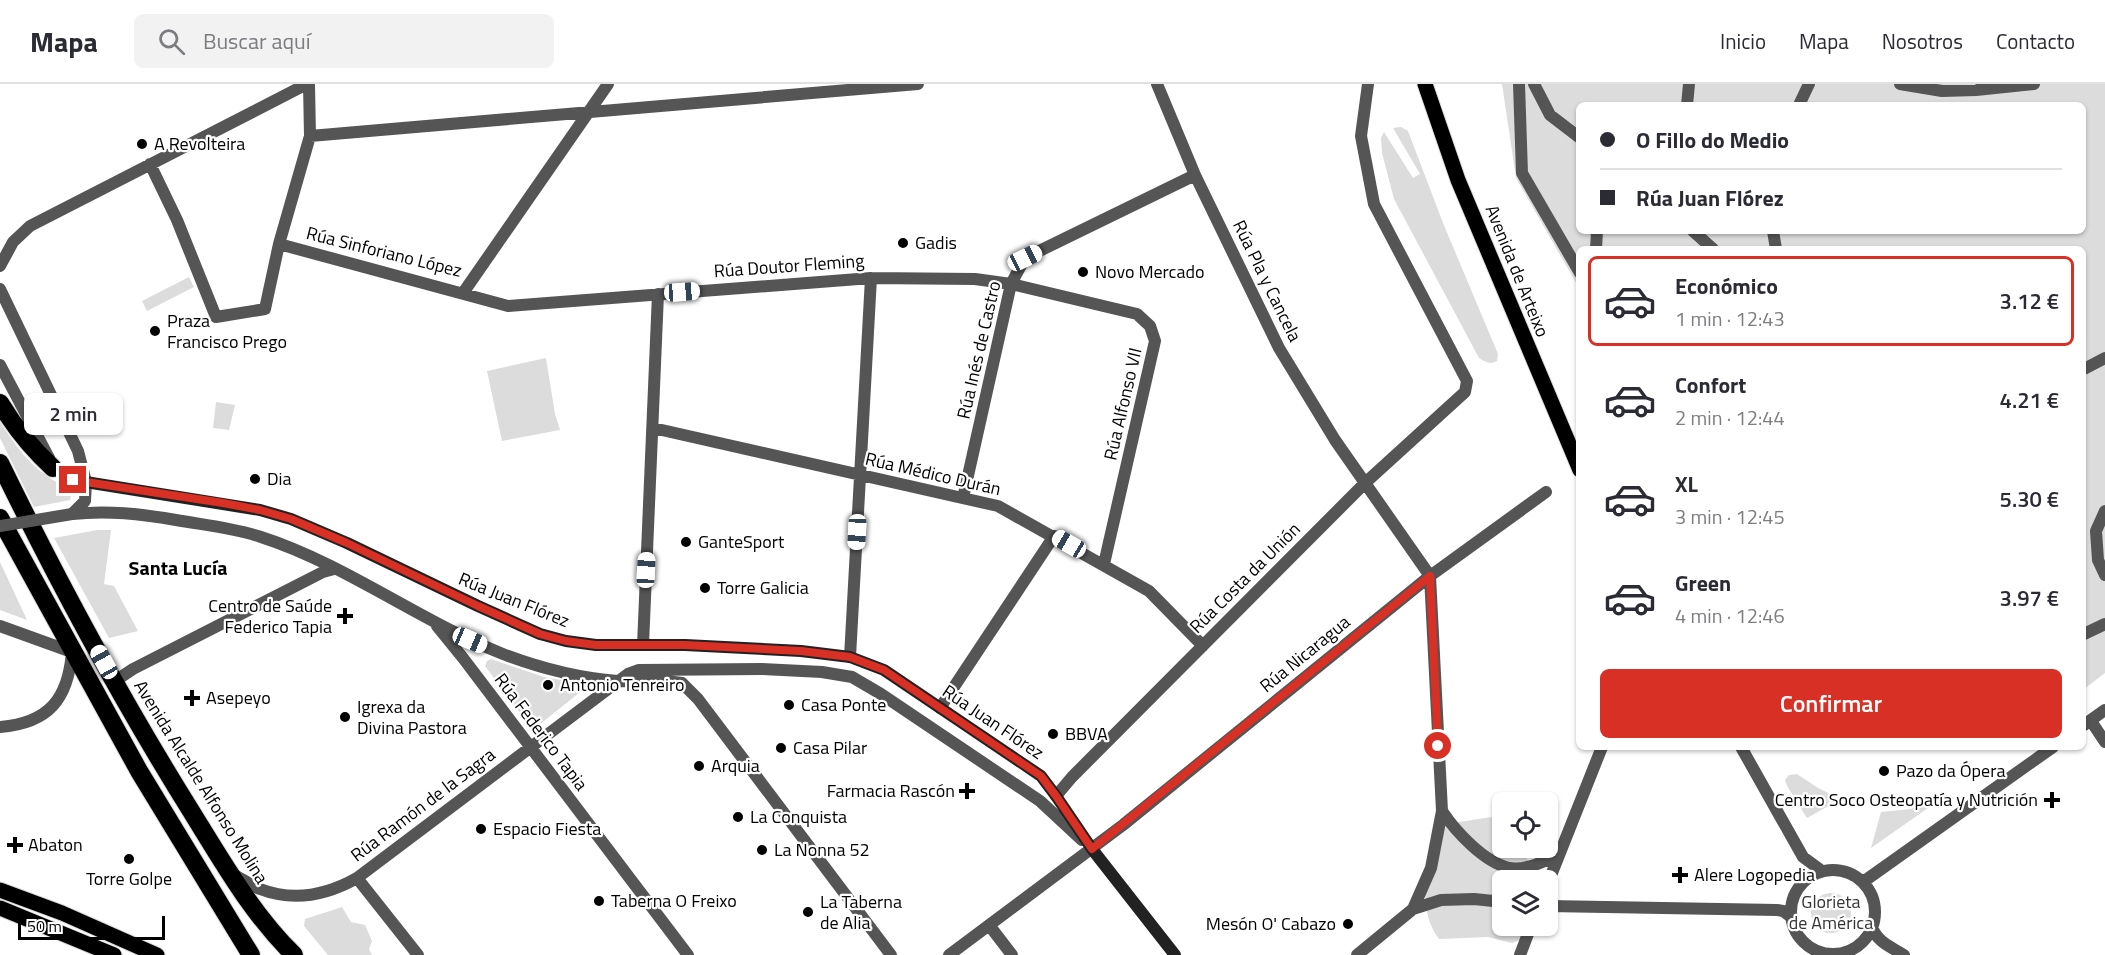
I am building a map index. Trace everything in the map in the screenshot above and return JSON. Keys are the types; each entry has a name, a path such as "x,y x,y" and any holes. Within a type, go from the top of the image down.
{"highway":[{"path":"0,403 18,432 53,468"},
{"name":"Avenida Alcalde Alfonso Molina","path":"0,463 41,546 164,768 229,872 260,915 294,955"},
{"path":"0,518 144,780 252,955"}],"main road":[{"name":"Avenida de Arteixo","path":"1425,84 1458,180 1576,460"},
{"name":"Rúa Juan Flórez","path":"53,468 73,480 223,503 291,519 540,634 566,641 596,645 685,645 801,651 850,657 884,670 1041,776 1092,849 1175,955"},
{"path":"0,890 72,917 157,955"},
{"path":"0,908 114,955"}],"street":[{"name":"Rúa Sinforiano López","path":"308,84 310,136 279,244 464,293 608,84"},
{"path":"0,266 13,243 30,226 308,84"},
{"path":"310,136 918,84"},
{"name":"Rúa Pla y Cancela","path":"1157,84 1195,175 1279,348 1318,414 1430,576"},
{"name":"Rúa Costa da Unión","path":"1056,796 1063,785 1365,483 1465,392 1467,381 1374,204 1361,136 1368,84"},
{"path":"1519,84 1522,173 1576,266"},
{"path":"1534,84 1550,115 1576,135"},
{"path":"1687,102 1689,84"},
{"path":"1800,102 1809,84"},
{"path":"1900,84 1942,91 2034,84"},
{"path":"150,164 177,220 216,316 265,309 279,244"},
{"name":"Rúa Inés de Castro","path":"963,498 1011,284 1025,258 1195,175"},
{"path":"1696,234 1710,246"},
{"path":"850,657 871,278"},
{"name":"Rúa Doutor Fleming","path":"464,293 508,306 871,278 975,279 1011,284"},
{"name":"Rúa Alfonso VII","path":"1011,284 1137,314 1150,326 1155,342 1104,564"},
{"path":"1,291 78,451 86,482 85,501 72,514"},
{"path":"643,645 658,294"},
{"path":"2086,368 2105,358"},
{"path":"0,365 53,468"},
{"name":"Rúa Médico Durán","path":"653,428 998,506 1149,591 1203,646"},
{"name":"Rúa Nicaragua","path":"949,955 1092,849 1430,576 1545,492"},
{"path":"0,526 99,511 139,514 238,531 279,543 334,569"},
{"path":"2105,511 2096,531 2098,560 2105,574"},
{"path":"940,708 1054,536"},
{"path":"115,681 143,664 323,572 334,569"},
{"name":"Rúa Federico Tapia","path":"334,569 432,621 463,658 688,955"},
{"path":"1413,909 1431,868 1442,811 1430,576"},
{"name":"Rúa Juan Flórez","path":"432,621 503,654 547,669 595,679 621,681 633,671 702,668 789,670 852,677 881,693 1040,801 1092,849"},
{"path":"2086,633 2105,624"},
{"path":"0,626 72,652 66,685 60,698 52,707 42,716 28,722 0,727"},
{"path":"621,681 682,683 698,699 891,955"},
{"name":"Rúa Ramón de la Sagra","path":"229,872 258,888 283,895 301,896 329,892 357,878 621,681"},
{"path":"2105,710 2087,723 2105,742"},
{"path":"1553,870 1601,750"},
{"path":"1743,750 1803,856 1822,871"},
{"path":"1863,882 2049,750"},
{"path":"1442,811 1451,825 1474,847 1510,868 1529,867 1559,855"},
{"path":"1833,869 1846,872 1863,882 1874,903 1874,920 1866,937 1849,950 1827,954 1817,951 1799,937 1791,917 1792,902 1798,888 1808,877 1833,869"},
{"path":"357,878 418,955"},
{"path":"1357,955 1413,909 1441,900 1492,901"},
{"path":"1558,906 1777,910 1791,917"},
{"path":"989,925 1012,955"},
{"path":"1872,927 1875,936 1881,942 1904,955"},
{"path":"1520,955 1527,936"}],"green space":[{"path":"1502,84 2105,84 2105,673 2086,687 2086,246 1576,246 1576,283 1516,178"},
{"path":"1401,127 1408,131 1443,223 1498,354 1495,362 1479,358 1394,199 1382,153 1381,138 1384,132 1413,178 1420,174 1393,128"},
{"path":"189,277 194,287 147,311 142,301"},
{"path":"546,358 555,414 560,430 502,441 487,371"},
{"path":"216,402 235,405 229,430 213,428"},
{"path":"0,422 30,462 48,477 72,490 70,500 34,507 0,438"},
{"path":"97,530 111,530 104,584 114,586 138,631 109,638 54,538"},
{"path":"0,562 27,620 0,610"},
{"path":"491,659 544,677 583,684 584,689 539,725 529,725 485,666"},
{"path":"1797,774 1841,799 1807,818 1785,780 1789,775"},
{"path":"1938,801 1871,848 1881,812 1910,809"},
{"path":"1491,817 1492,858 1526,858 1538,870 1492,870 1492,936 1527,936 1526,938 1512,943 1488,937 1439,939 1427,913 1425,899 1425,884 1434,826"},
{"name":"Glorieta de América","path":"1831,893 1845,899 1851,913 1845,927 1831,933 1817,927 1811,913 1817,899"},
{"path":"342,907 351,922 365,925 372,941 369,949 372,955 328,955 304,926 305,919"}],"place":[{"name":"A Revolteira","path":"142,144"},
{"name":"Gadis","path":"903,243"},
{"name":"Novo Mercado","path":"1083,272"},
{"name":"Praza Francisco Prego","path":"155,331"},
{"name":"Dia","path":"255,479"},
{"name":"GanteSport","path":"686,542"},
{"name":"Torre Galicia","path":"705,588"},
{"name":"Centro de Saúde Federico Tapia","path":"345,616"},
{"name":"Antonio Tenreiro","path":"548,685"},
{"name":"Asepeyo","path":"192,698"},
{"name":"Casa Ponte","path":"789,705"},
{"name":"Igrexa da Divina Pastora","path":"345,717"},
{"name":"BBVA","path":"1053,734"},
{"name":"Casa Pilar","path":"781,748"},
{"name":"Arquia","path":"699,766"},
{"name":"Pazo da Ópera","path":"1884,771"},
{"name":"Farmacia Rascón","path":"967,791"},
{"name":"Centro Soco Osteopatía y Nutrición","path":"2052,800"},
{"name":"La Conquista","path":"738,817"},
{"name":"Espacio Fiesta","path":"481,829"},
{"name":"Abaton","path":"15,845"},
{"name":"La Nonna 52","path":"762,850"},
{"name":"Torre Golpe","path":"129,859"},
{"name":"Alere Logopedia","path":"1680,875"},
{"name":"Taberna O Freixo","path":"599,901"},
{"name":"La Taberna de Alia","path":"808,912"},
{"name":"Mesón O' Cabazo","path":"1348,924"}],"district":[{"name":"Santa Lucía","path":"178,568"}],"route":[{"path":"73,480 223,503 291,519 540,634 566,641 596,645 685,645 801,651 850,657 866,662 884,670 1041,776 1092,849 1430,576 1438,746"}]}
